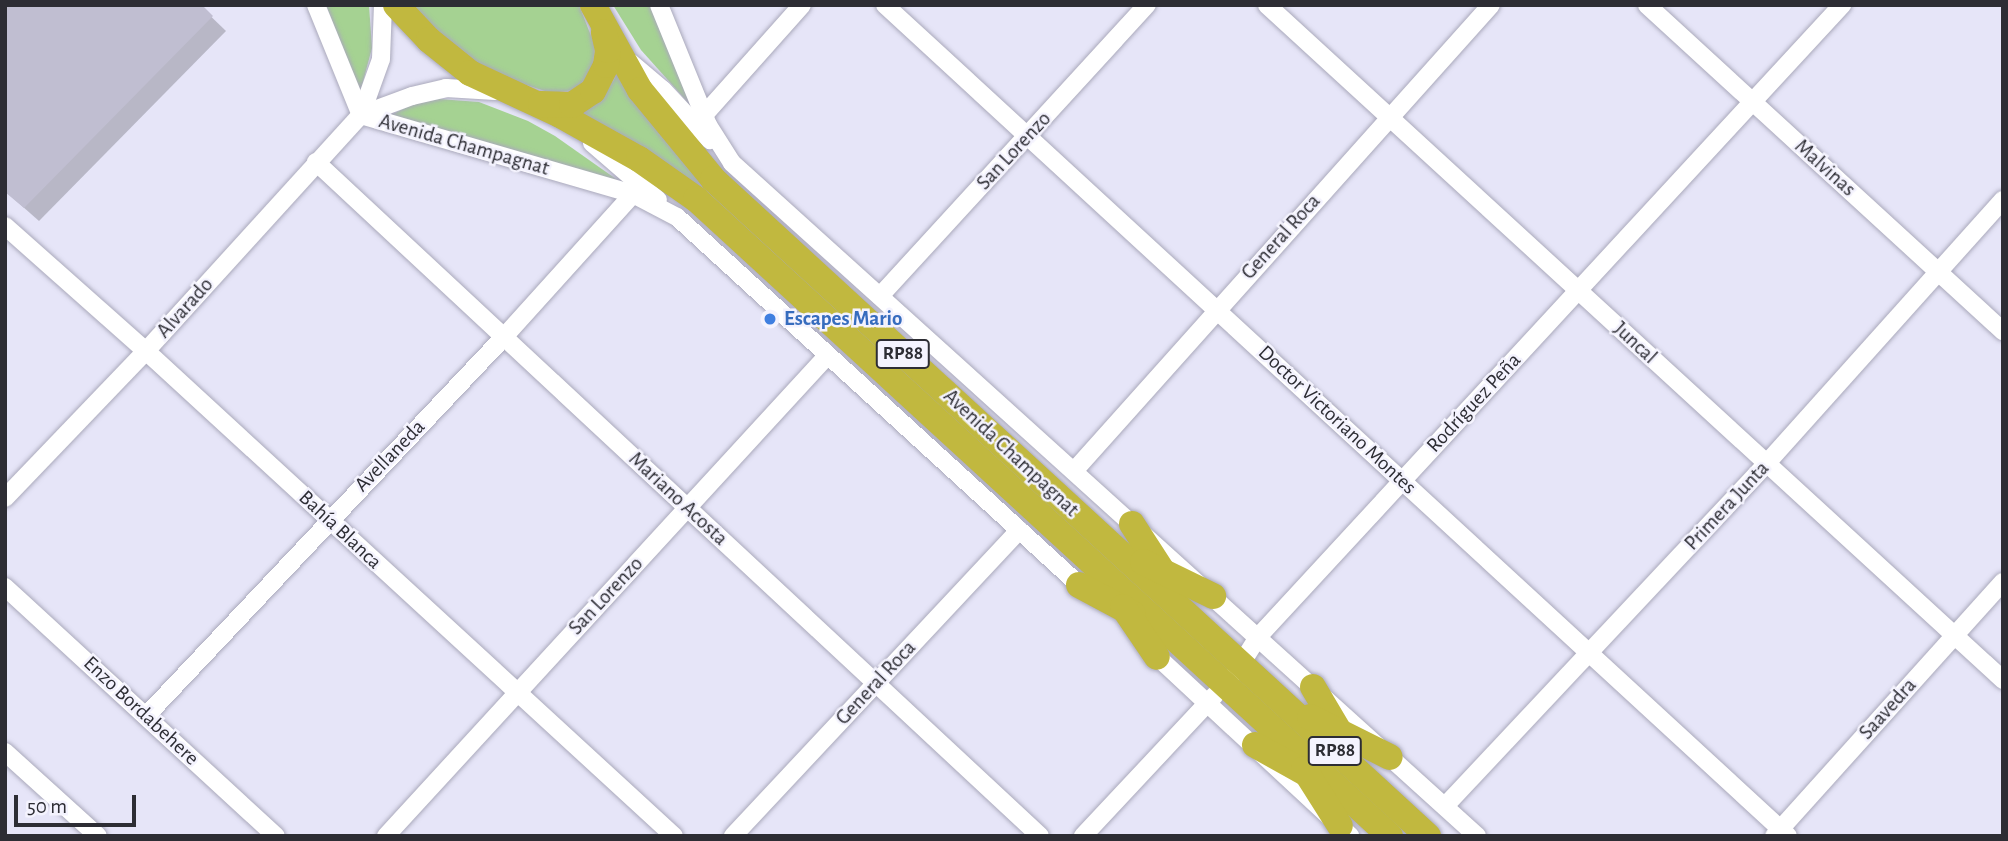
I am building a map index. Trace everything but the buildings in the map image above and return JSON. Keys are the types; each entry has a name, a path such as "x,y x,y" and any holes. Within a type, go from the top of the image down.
{"highway":[{"name":"Avenida Champagnat","path":"396,5 448,57 470,73 560,115 639,159 696,200 1095,565 1192,618 1291,709 1357,789 1390,836"},
{"name":"Avenida Champagnat","path":"595,10 656,113 713,179 1095,565 1165,648 1264,737 1357,789 1428,836"},
{"name":"RP88","path":"527,99 563,107 583,100 593,91 604,73 607,58 606,36 595,10"},
{"path":"1132,524 1192,618"},
{"path":"1095,565 1163,572 1213,596"},
{"path":"1095,565 1125,610 1165,648"},
{"path":"1313,687 1338,729 1357,789"},
{"path":"1291,709 1338,729 1390,757"},
{"path":"1264,737 1307,774 1345,831"},
{"path":"1307,774 1357,789"}],"street":[{"name":"Avenida Champagnat","path":"316,5 361,115 633,194 677,218"},
{"name":"Alvarado","path":"5,498 146,351 361,115 381,59 383,5"},
{"name":"Avenida Champagnat","path":"659,5 704,115 732,163"},
{"path":"704,115 802,5"},
{"name":"Doctor Victoriano Montes","path":"885,5 1589,652 1781,833"},
{"name":"San Lorenzo","path":"880,296 1147,5"},
{"name":"Juncal","path":"1267,5 2003,680"},
{"name":"General Roca","path":"1074,471 1216,309 1491,5"},
{"name":"Malvinas","path":"1647,5 2003,331"},
{"name":"Rodríguez Peña","path":"1083,836 1243,665 1258,637 1842,5"},
{"name":"Avenida Champagnat","path":"617,50 663,90 732,163 1477,836"},
{"name":"Alvarado","path":"361,115 412,96 446,88 482,89 527,99"},
{"name":"Avenida Champagnat","path":"560,115 1019,530 1095,565"},
{"name":"Mariano Acosta","path":"316,162 1040,836"},
{"name":"Avellaneda","path":"146,716 503,338 633,194"},
{"name":"Primera Junta","path":"1445,806 1766,464 2003,200"},
{"name":"Bahía Blanca","path":"5,226 146,351 674,836"},
{"name":"San Lorenzo","path":"386,836 826,356"},
{"name":"General Roca","path":"733,836 1019,530"},
{"name":"Saavedra","path":"1781,833 2003,582"},
{"name":"Enzo Bordabehere","path":"5,587 276,836"},
{"name":"Avenida Champagnat","path":"1264,737 1345,831"},
{"path":"5,751 98,836"}],"green space":[{"path":"326,5 369,5 372,48 360,93"},
{"path":"411,5 579,5 595,46 592,74 574,90 551,93 499,76 453,47"},
{"path":"613,5 651,5 692,107 641,50"},
{"path":"618,73 720,210 579,116 605,94"},
{"path":"439,99 479,102 528,121 555,136 626,186 389,116 417,102"}],"place":[{"name":"Escapes Mario","path":"770,319"}]}
